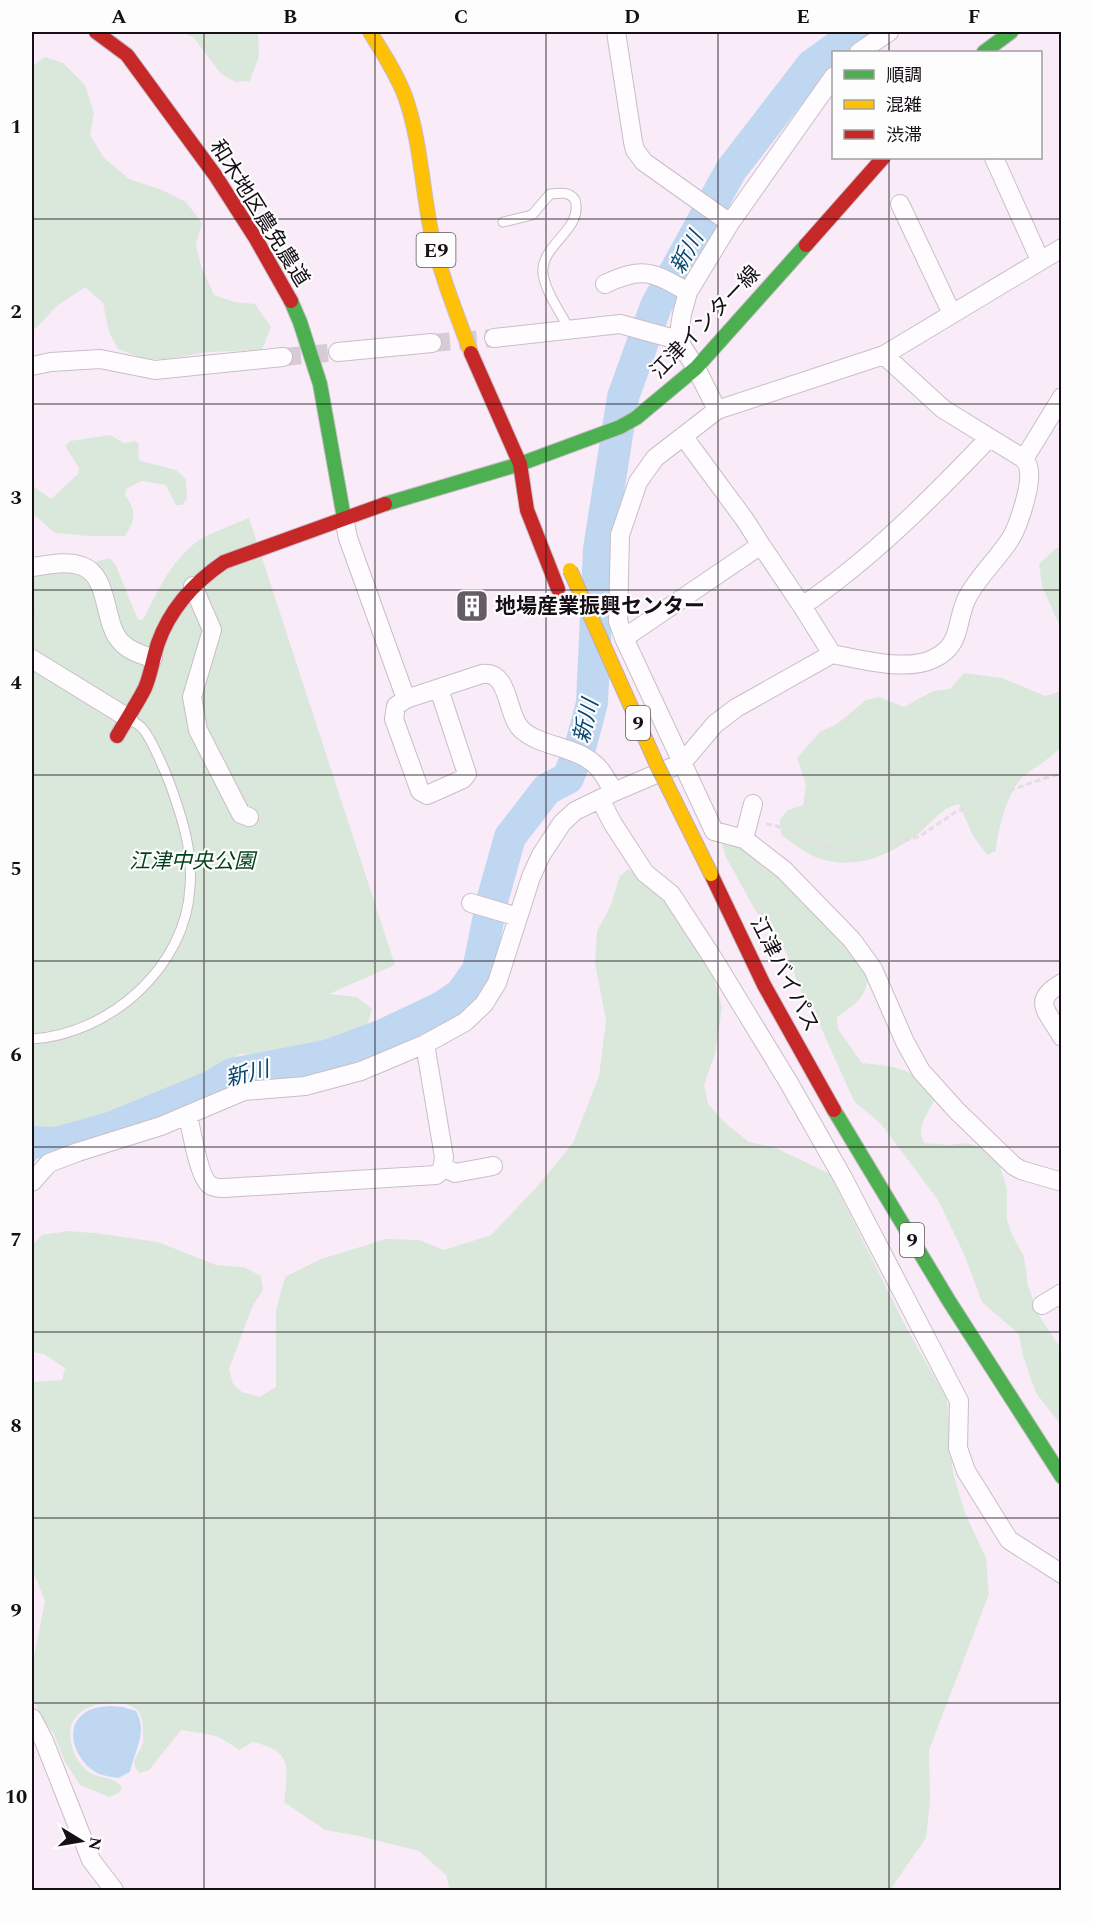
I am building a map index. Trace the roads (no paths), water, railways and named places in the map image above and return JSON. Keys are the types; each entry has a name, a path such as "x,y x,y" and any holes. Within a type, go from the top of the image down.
{"main road":[{"name":"和木地区農免農道","path":"96,32 128,55 215,175 256,239 291,301 320,384 344,518"},
{"name":"E9","path":"370,32 390,63 405,98 413,126 432,235 443,278 471,353 520,464"},
{"path":"985,51 1011,32"},
{"name":"江津インター線","path":"117,736 145,687 159,641 174,612 193,586 224,562 366,509 520,464 620,426 645,411 696,368 882,159"},
{"path":"520,464 541,499"},
{"path":"520,464 527,510 560,594"},
{"name":"江津バイパス","path":"568,565 657,765 771,998 855,1149 980,1351 1062,1477"},
{"path":"636,762 651,793"},
{"path":"729,942 734,953 771,998"}],"street":[{"path":"616,32 635,150 644,162 728,222"},
{"path":"860,51 889,32"},
{"path":"672,338 682,314 686,291 728,222 832,79"},
{"path":"994,159 1040,260"},
{"path":"900,204 952,314"},
{"path":"1062,248 884,355 717,410 655,458 638,482 620,535 617,601 618,621 624,638 714,831 744,839 784,870 852,940 873,969 896,1023 921,1071 957,1111 1014,1166 1062,1182"},
{"path":"605,284 636,272 658,277 686,291"},
{"path":"494,338 609,324 628,326 672,338 696,368 717,410"},
{"path":"338,352 432,343"},
{"path":"32,1182 49,1163 161,1126 244,1091 305,1086 361,1071 425,1044 465,1022 484,1004 497,983 512,915 541,855 562,823 576,811 682,763 715,724 736,708 832,654 907,665 920,664 945,651 958,633 967,598 1011,537 1024,501 1030,474 1024,459 943,409 884,355"},
{"path":"32,366 51,362 100,359 155,370 283,357"},
{"path":"1024,459 1062,397"},
{"path":"683,436 745,520 832,654"},
{"path":"802,606 869,554 945,484 989,438"},
{"path":"344,518 348,538 406,699"},
{"path":"624,638 761,545"},
{"path":"32,567 69,563 92,571 104,595 119,641 141,655 153,658"},
{"path":"193,586 212,630 192,697 198,730 241,814 249,817"},
{"path":"32,659 128,718"},
{"path":"439,688 467,774 463,779 427,795 420,791 394,719 396,706 406,699 439,688 482,674 494,675 502,684 512,715 523,731 587,758 600,769 613,824 645,873 671,894 714,960 789,1083 843,1178 959,1401 958,1448 966,1471 1010,1540 1062,1574"},
{"path":"744,839 752,812"},
{"path":"477,904 512,915"},
{"path":"1062,983 1049,990 1043,999 1044,1006 1062,1037"},
{"path":"188,1115 203,1175 214,1187 311,1184 432,1175 438,1173 443,1167 444,1157 425,1044"},
{"path":"443,1167 455,1173 493,1166"},
{"path":"1042,1305 1062,1293"},
{"path":"32,1718 44,1741 92,1860 114,1890"}],"lane":[{"path":"503,222 532,215 550,194 570,194 575,200 576,216 549,253 543,273 547,286 569,329"},
{"path":"32,1039 80,1029 112,1012 155,974 181,930 190,887 186,831 165,772 142,727 128,718"}],"water":[{"path":"109,1706 136,1711 141,1726 141,1734 130,1772 118,1778 92,1770 80,1756 73,1739 76,1722 82,1715 91,1709"}],"waterway":[{"name":"新川","path":"32,1142 57,1143 110,1128 212,1086 232,1074 326,1056 383,1035 442,1007 461,994 478,970 492,901 510,837 547,789 568,778 580,748 592,703 599,549 623,397 656,306 731,170 812,65 858,32"},
{"path":"32,1161 40,1149 57,1143"}],"tunnel":[{"path":"432,343 494,338"},
{"path":"283,357 338,352"}],"place":[{"name":"地場産業振興センター","path":"472,606"}],"park label":[{"name":"江津中央公園","path":"192,861"}]}
